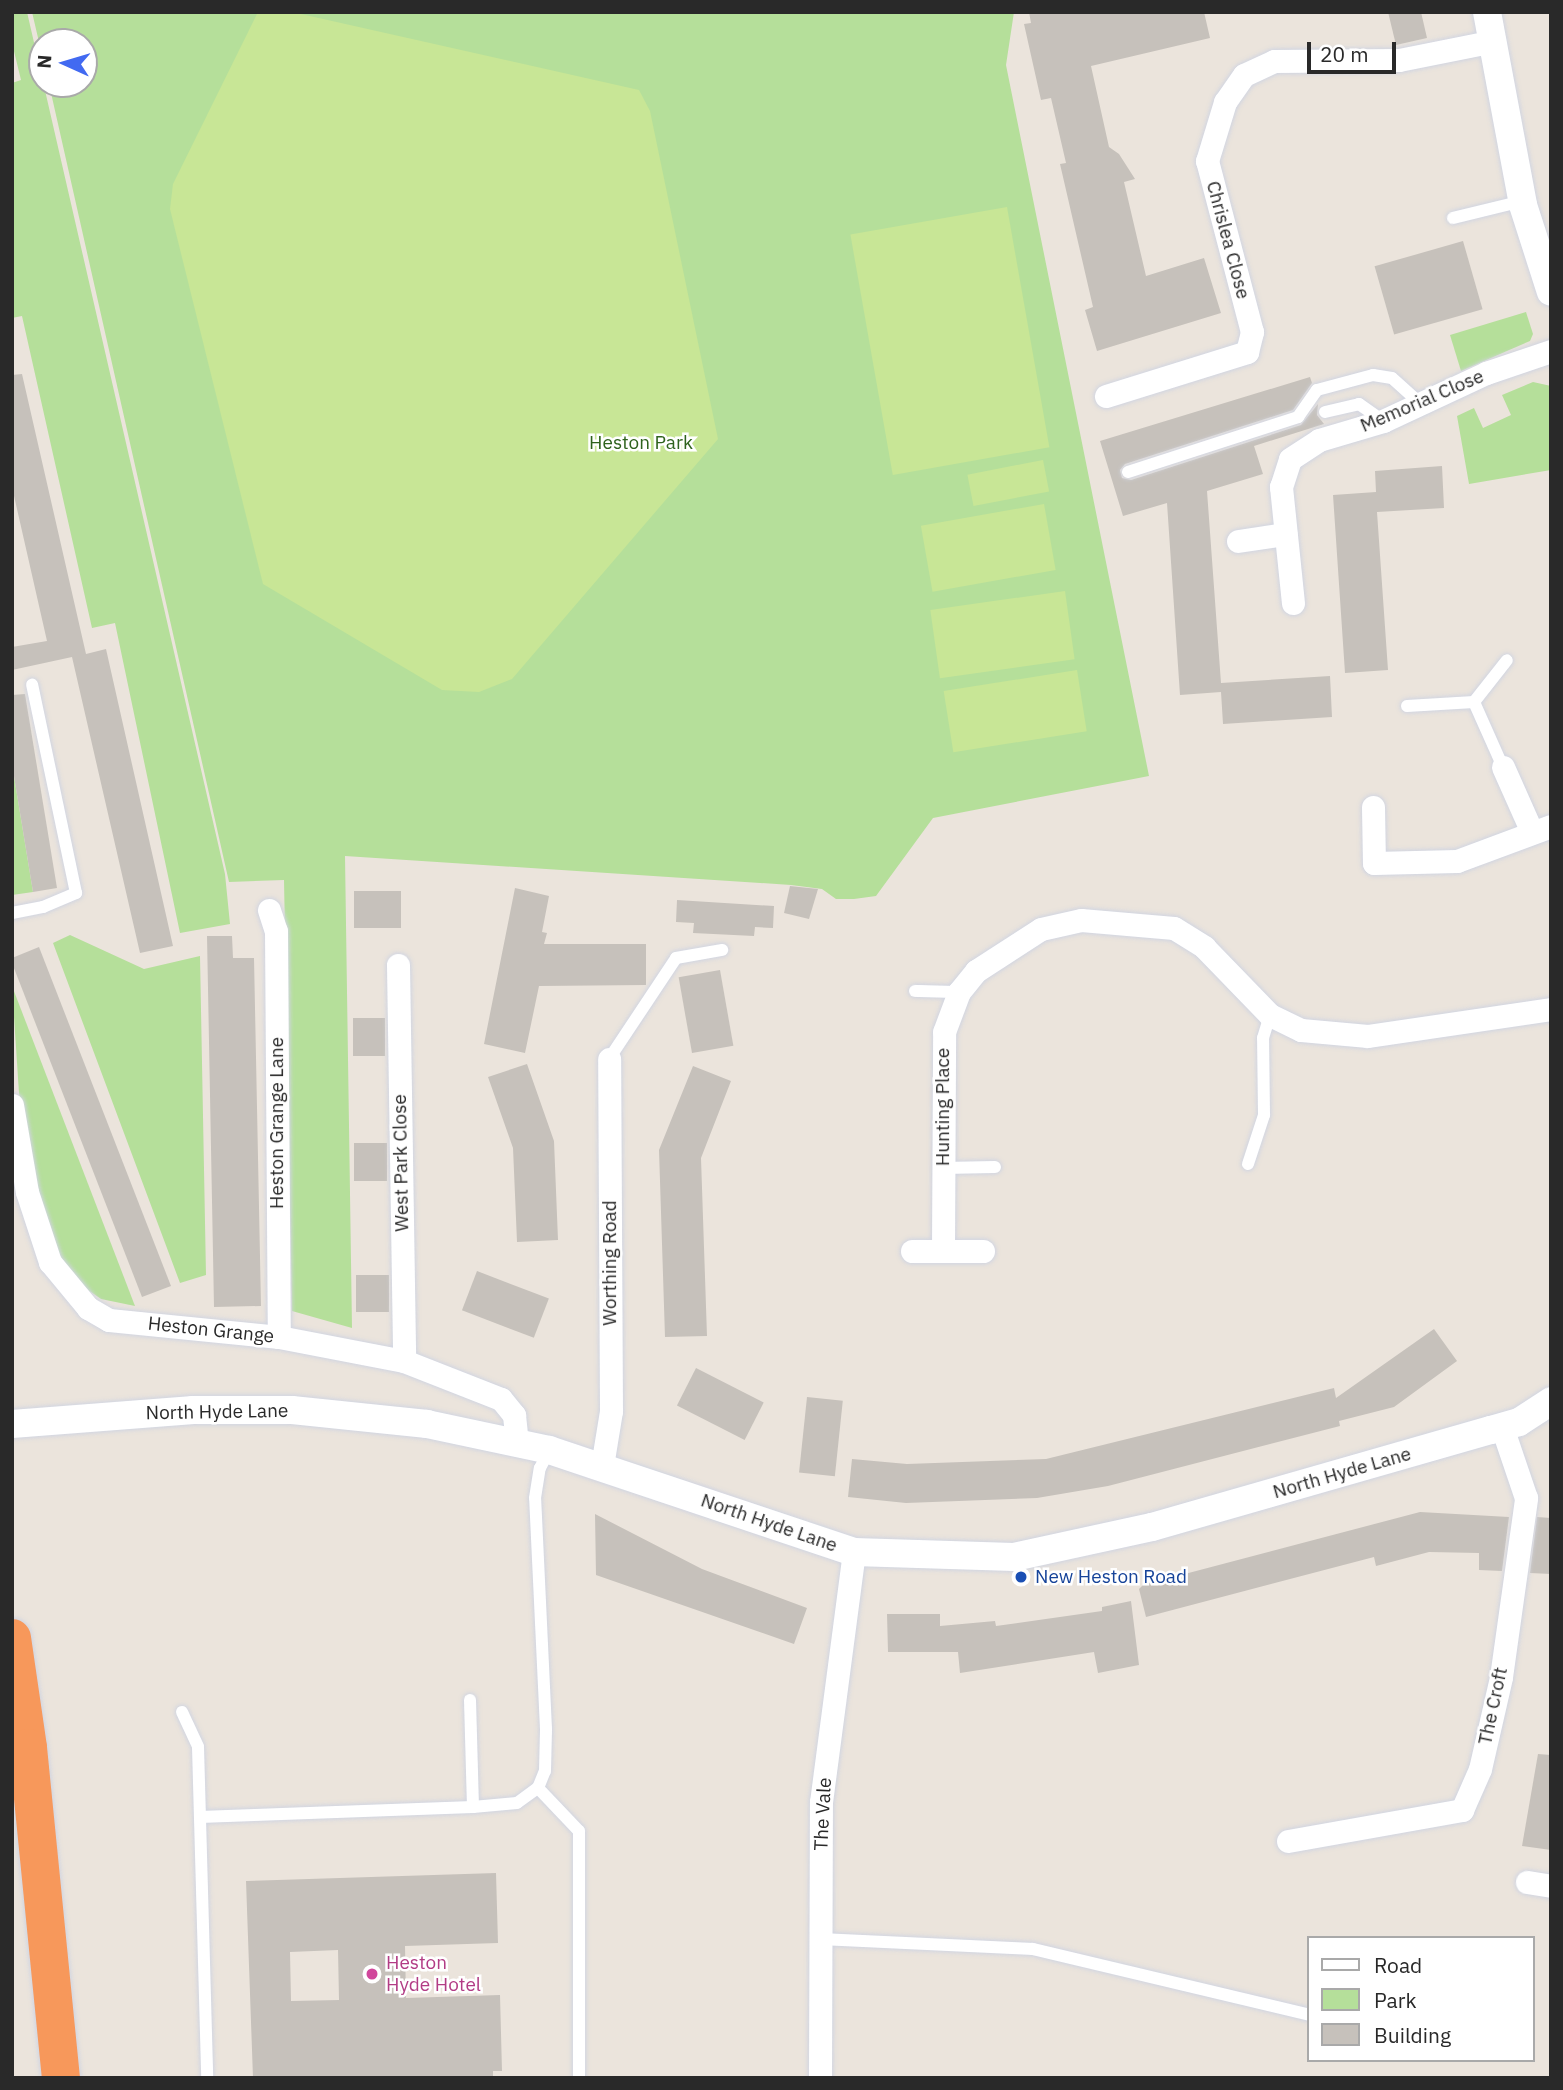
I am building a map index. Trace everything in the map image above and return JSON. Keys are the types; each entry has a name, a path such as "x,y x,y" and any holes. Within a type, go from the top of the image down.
{"highway":[{"path":"12,1638 28,1748 61,2078"}],"street":[{"path":"1487,12 1523,201 1539,268 1551,292"},
{"name":"Chrislea Close","path":"1106,396 1247,352 1252,332 1207,161 1225,102 1244,75 1273,61 1399,60 1494,41"},
{"name":"Memorial Close","path":"1293,603 1281,487 1290,458 1319,440 1383,421 1486,373 1551,351"},
{"path":"1238,541 1284,534"},
{"path":"1373,807 1374,863 1457,861 1541,829 1503,767"},
{"name":"Heston Grange Lane","path":"269,910 276,931 279,1337"},
{"name":"Hunting Place","path":"943,1251 944,1032 959,992 976,971 1041,929 1081,920 1174,928 1204,947 1270,1015 1301,1030 1368,1036 1551,1009"},
{"name":"West Park Close","path":"398,965 404,1361"},
{"name":"Worthing Road","path":"603,1466 611,1411 609,1059"},
{"name":"Heston Grange","path":"12,1105 27,1192 50,1262 88,1308 109,1320 279,1337 404,1361 501,1399 514,1415 517,1443"},
{"path":"912,1251 983,1251"},
{"name":"North Hyde Lane","path":"1510,1424 1551,1401"},
{"name":"North Hyde Lane","path":"12,1424 98,1416 292,1410 427,1424 549,1450 603,1466 854,1552 1014,1557 1152,1527 1510,1424 1551,1419"},
{"name":"The Croft","path":"1288,1841 1462,1810 1480,1769 1502,1677 1526,1497 1510,1424"},
{"name":"The Vale","path":"820,2078 821,1802 854,1552"},
{"path":"1527,1882 1551,1886"}],"lane":[{"path":"1453,218 1523,201"},
{"path":"1128,472 1298,417 1317,390 1373,375 1392,378 1422,405"},
{"path":"1325,412 1359,404 1383,421"},
{"path":"1407,706 1474,702 1507,660"},
{"path":"12,913 43,907 76,893 32,685"},
{"path":"1474,702 1503,767"},
{"path":"609,1059 676,958 722,950"},
{"path":"915,991 959,992"},
{"path":"1248,1164 1264,1115 1263,1038 1270,1015"},
{"path":"943,1168 995,1167"},
{"path":"200,1817 473,1807 517,1803 538,1788 545,1771 546,1729 535,1498 540,1468 549,1450"},
{"path":"470,1700 473,1807"},
{"path":"182,1712 198,1746 207,2078"},
{"path":"538,1788 579,1831 579,2078"},
{"path":"821,1938 1032,1949 1308,2015"}],"green space":[{"path":"12,12 27,12 31,28 28,28 28,98 47,98 225,874 230,924 180,933 115,623 92,628 22,316 12,318 12,83 21,80 12,43"},
{"name":"Heston Park","path":"32,12 1014,12 1006,65 1149,776 933,818 876,896 854,899 836,899 822,889 791,885 345,856 352,1328 292,1311 284,880 229,882 52,98 98,98 98,28 36,28"},
{"path":"258,12 292,12 639,90 650,111 718,439 512,679 479,692 442,690 263,584 170,209 173,184"},
{"path":"1007,207 1049,447 893,475 850,235"},
{"path":"1526,312 1533,334 1530,341 1461,371 1450,335"},
{"path":"1533,382 1551,386 1551,470 1469,484 1457,416 1474,408 1483,428 1511,415 1502,395"},
{"path":"1043,460 1049,491 974,506 967,475"},
{"path":"1044,504 1056,570 933,592 921,526"},
{"path":"1065,591 1075,659 940,678 930,610"},
{"path":"1077,670 1087,731 953,752 944,691"},
{"path":"12,764 33,892 12,895"},
{"path":"70,935 144,969 200,956 206,1275 180,1283 53,943"},
{"path":"12,986 135,1306 101,1299 81,1285 59,1256 46,1229 19,1093"}],"building":[{"path":"1029,12 1204,12 1210,38 1091,66 1109,147 1119,154 1135,179 1124,182 1146,276 1204,258 1221,313 1097,351 1085,310 1093,307 1060,164 1066,163 1051,98 1041,100 1024,24 1031,23"},
{"path":"1388,12 1421,12 1427,38 1396,45"},
{"path":"1463,241 1483,309 1394,335 1375,266"},
{"path":"22,374 86,654 106,649 173,946 140,953 72,657 12,670 12,647 47,641 12,487 12,375"},
{"path":"1310,377 1312,383 1293,410 1125,464 1120,470 1122,478 1131,480 1301,425 1318,404 1317,415 1324,424 1254,446 1263,474 1207,491 1221,683 1330,676 1332,717 1223,724 1221,692 1180,695 1167,503 1123,516 1100,441"},
{"path":"1442,466 1444,508 1377,512 1388,670 1345,673 1333,495 1376,492 1375,471"},
{"path":"25,694 57,888 33,892 12,764 12,695"},
{"path":"790,886 818,889 809,919 784,913"},
{"path":"515,888 549,896 542,932 547,933 544,944 646,944 646,985 539,986 525,1053 484,1044"},
{"path":"354,891 401,891 401,928 354,928"},
{"path":"677,900 774,906 773,928 755,927 754,936 693,933 694,923 676,922"},
{"path":"207,936 232,936 233,958 254,958 261,1306 214,1307"},
{"path":"39,947 171,1286 142,1297 12,963 12,958"},
{"path":"720,970 733,1046 692,1053 679,977"},
{"path":"353,1018 385,1018 385,1056 353,1056"},
{"path":"527,1064 554,1141 558,1240 517,1242 513,1148 488,1077"},
{"path":"693,1066 731,1081 701,1158 707,1336 665,1337 659,1150"},
{"path":"354,1143 387,1143 387,1181 354,1181"},
{"path":"477,1271 549,1299 534,1338 462,1310"},
{"path":"356,1275 389,1275 389,1312 356,1312"},
{"path":"1434,1329 1457,1361 1394,1407 1339,1421 1340,1426 1108,1486 1037,1498 906,1503 848,1497 852,1459 907,1464 1046,1459 1334,1388 1336,1398"},
{"path":"696,1368 764,1403 745,1440 677,1405"},
{"path":"807,1397 843,1401 835,1476 799,1473"},
{"path":"1420,1512 1509,1517 1502,1571 1479,1570 1479,1553 1429,1552 1376,1566 1374,1557 1146,1617 1139,1589 1143,1585"},
{"path":"595,1514 702,1569 807,1608 794,1644 596,1575"},
{"path":"1537,1517 1551,1518 1551,1574 1530,1573"},
{"path":"1131,1601 1139,1665 1098,1673 1094,1652 960,1673 958,1652 888,1652 887,1614 940,1614 940,1626 995,1621 996,1626 1102,1611 1102,1607"},
{"path":"1538,1754 1551,1755 1551,1850 1522,1846"},
{"name":"Heston Hyde Hotel","path":"496,1873 498,1943 405,1946 406,1998 500,1995 502,2071 493,2071 493,2078 253,2078 246,1881","holes":["338,1950 339,2000 291,2001 290,1952"]}],"place":[{"name":"New Heston Road","path":"1021,1577"},
{"name":"Heston Hyde Hotel","path":"372,1974"}]}
